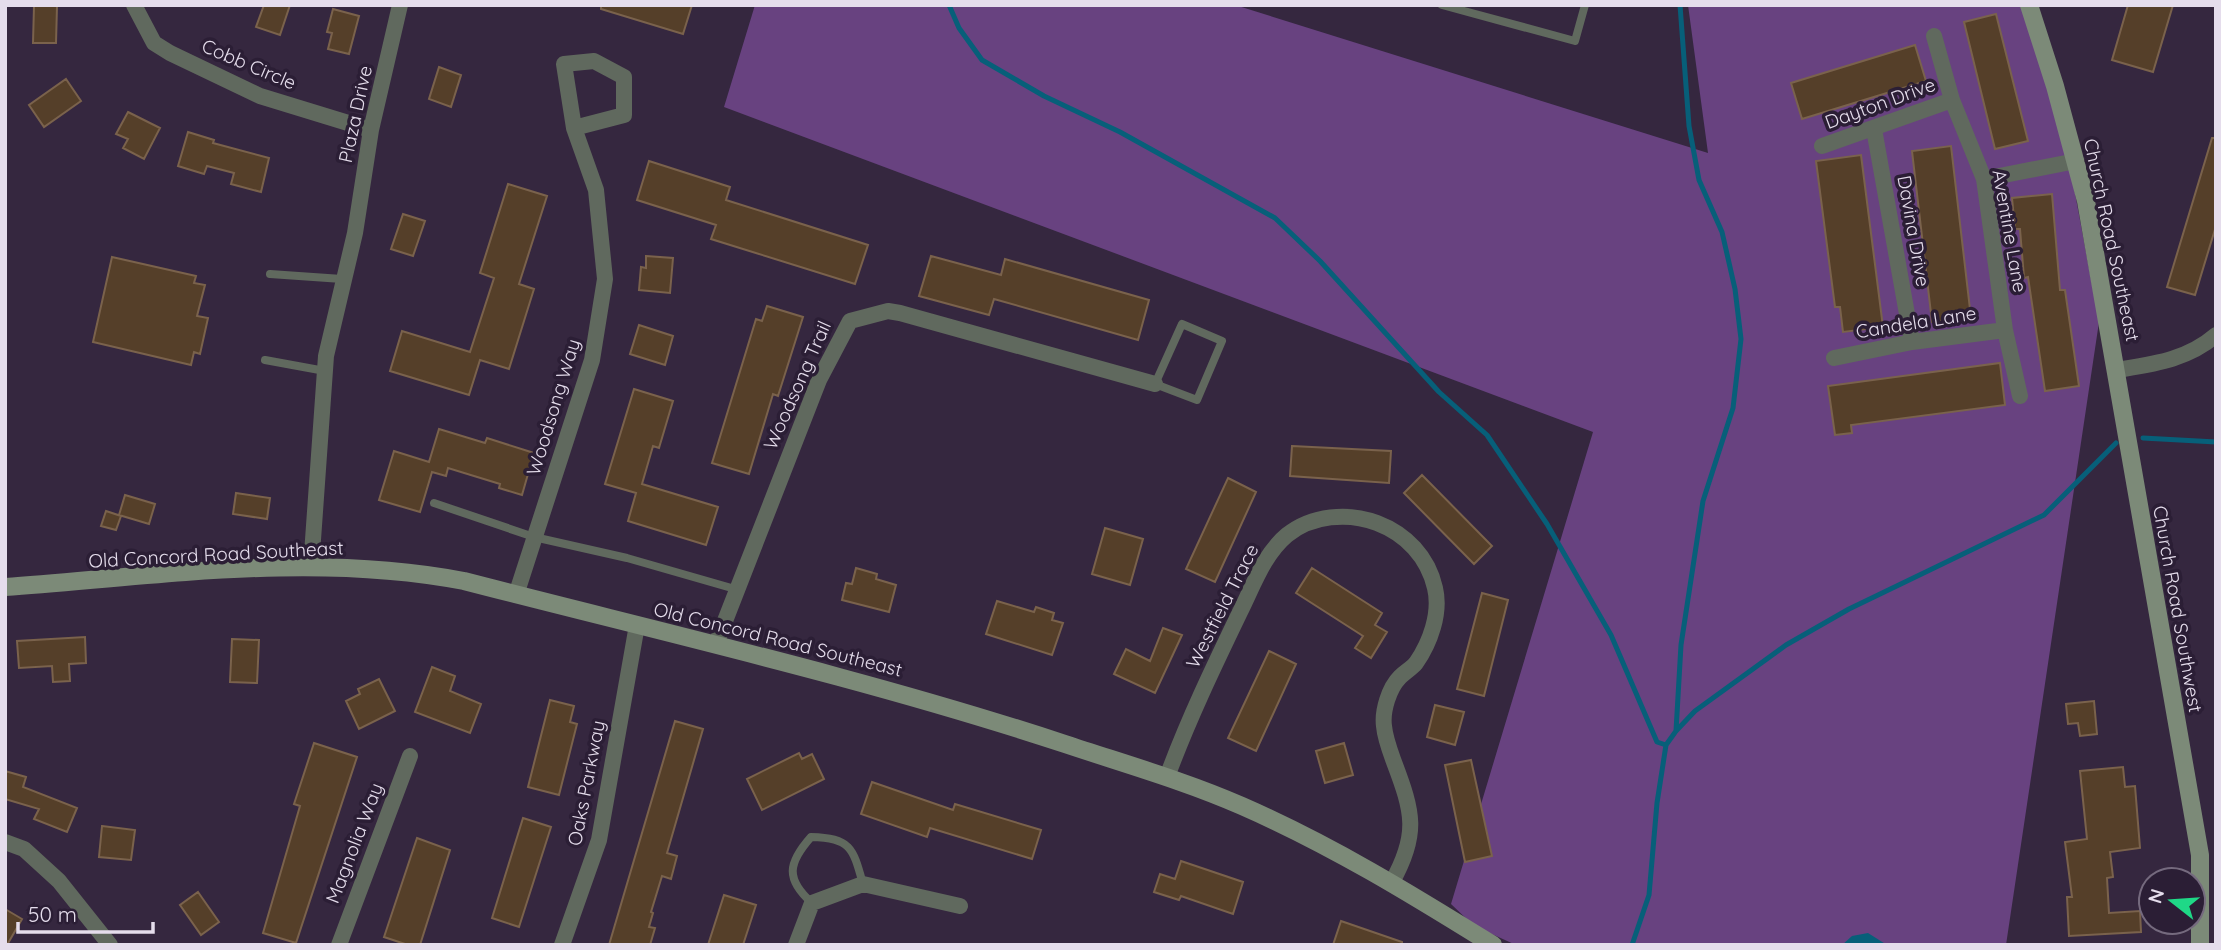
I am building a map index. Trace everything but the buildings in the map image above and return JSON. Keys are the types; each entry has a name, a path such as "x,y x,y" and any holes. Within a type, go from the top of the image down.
{"street":[{"name":"Cobb Circle","path":"134,5 154,43 170,53 260,96 372,130"},
{"name":"Plaza Drive","path":"311,568 325,371 342,279 355,233 372,130 400,5"},
{"name":"Church Road Southeast","path":"2029,5 2076,161 2117,370 2129,447"},
{"name":"Aventine Lane","path":"1934,36 1952,100 1984,179 2005,330 2020,396"},
{"name":"Woodsong Way","path":"516,595 592,360 606,279 596,190 574,128 564,64 594,61 624,77 624,115 574,128"},
{"name":"Dayton Drive","path":"1822,146 1952,100"},
{"name":"Davina Drive","path":"1874,129 1912,342"},
{"path":"1984,179 2076,161"},
{"name":"Woodsong Trail","path":"716,644 818,380 849,321 888,312 900,313 1155,384"},
{"name":"Candela Lane","path":"1835,358 1912,342 2005,330"},
{"path":"2117,370 2171,360 2199,350 2216,335"},
{"name":"Church Road Southwest","path":"2129,447 2200,855 2200,945"},
{"name":"Westfield Trace","path":"1167,777 1210,674 1269,553 1288,534 1311,522 1338,516 1364,518 1389,528 1411,544 1427,564 1436,590 1436,616 1428,642 1414,665 1398,678 1387,699 1383,726 1412,818 1412,840 1392,882"},
{"name":"Old Concord Road Southeast","path":"5,587 311,568 411,571 516,595 830,672 958,708 1167,777 1241,806 1326,846 1392,882 1493,945"},
{"name":"Oaks Parkway","path":"562,945 599,839 637,625"},
{"name":"Magnolia Way","path":"339,945 410,756"},
{"path":"5,842 24,849 59,881 110,945"},
{"path":"796,945 812,903 863,884 960,906"}],"lane":[{"path":"1443,5 1575,41 1584,5"},
{"path":"270,274 342,279"},
{"path":"1182,324 1222,341 1197,400 1155,384 1182,324"},
{"path":"265,359 325,371"},
{"path":"434,503 534,537 627,558 735,589"},
{"path":"812,903 795,888 792,870 799,851 811,837 835,837 853,850 863,884"}],"shaded area":[{"path":"755,5 1235,5 1708,153 1688,5 2030,5 2055,86 2099,322 2006,945 1516,945 1474,926 1451,904 1593,432 724,107"}],"water":[{"path":"1868,933 1887,945 1842,945 1852,936"}],"waterway":[{"path":"949,5 959,28 982,60 1044,96 1120,132 1275,218 1320,261 1439,392 1487,435 1547,524 1611,635 1657,742 1666,745"},
{"path":"1676,731 1681,645 1703,501 1733,408 1741,339 1735,289 1722,232 1699,180 1689,126 1680,5"},
{"path":"2143,438 2216,442"},
{"path":"1632,945 1649,895 1657,803 1666,745 1695,711 1786,645 1849,609 2044,515 2116,443"}]}
